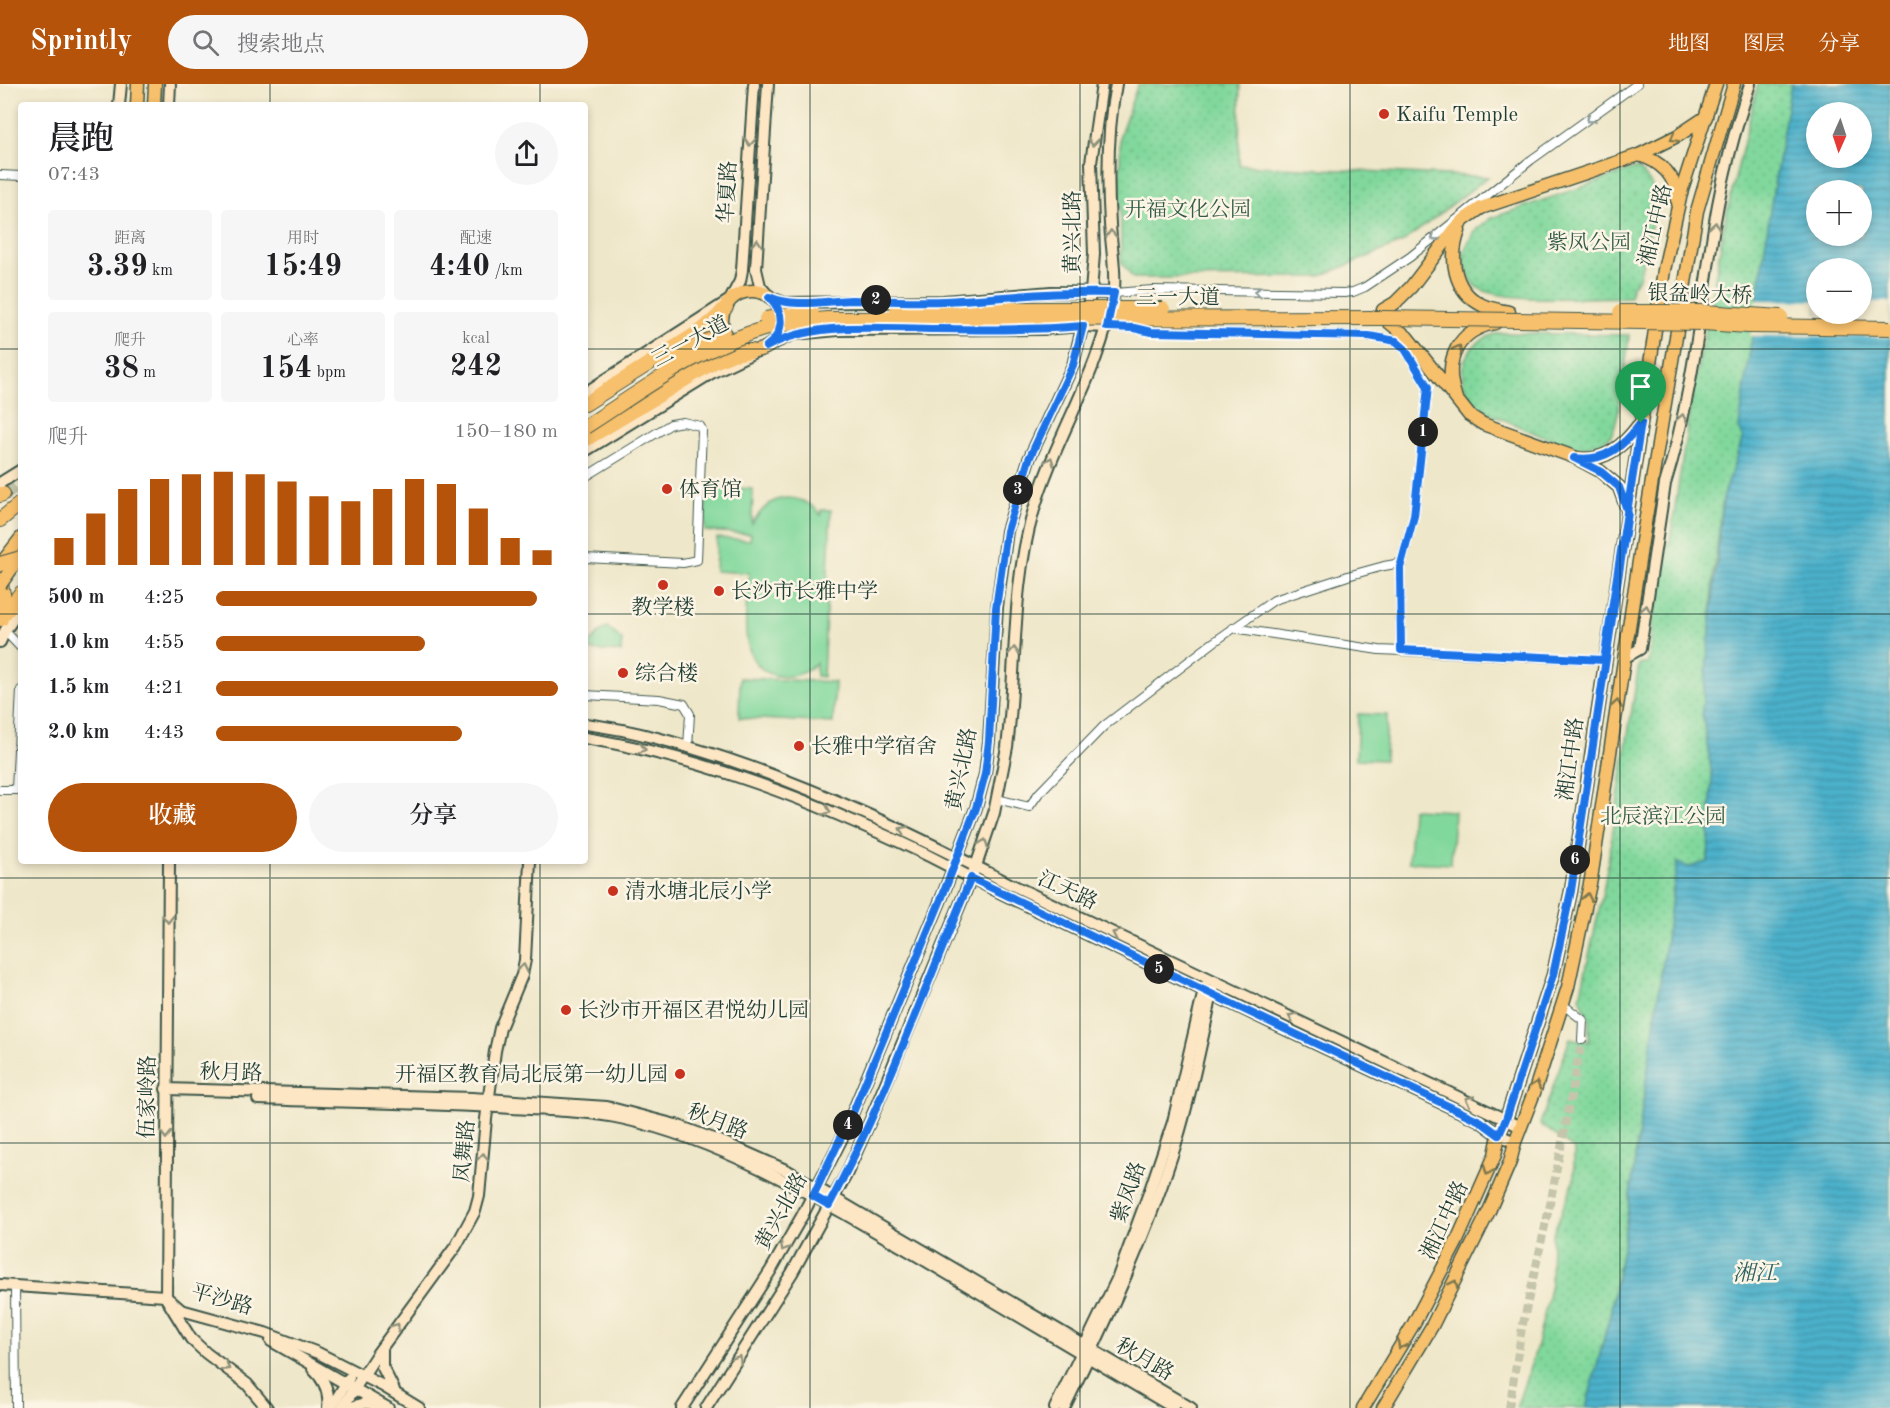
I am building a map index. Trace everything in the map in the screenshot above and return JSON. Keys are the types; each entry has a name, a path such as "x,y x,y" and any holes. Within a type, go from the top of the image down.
{"highway":[{"path":"588,402 702,330 728,304"},
{"name":"三一大道","path":"588,414 701,344 752,323 800,312 1030,308 1509,316"},
{"name":"银盆岭大桥","path":"1509,316 1704,312 1749,316 1890,321"},
{"name":"三一大道","path":"588,425 677,368 713,348 768,328 805,321 862,318 1384,314"},
{"name":"银盆岭大桥","path":"1509,316 1703,322 1748,326 1890,328"},
{"path":"588,438 714,362 733,354 758,349"},
{"path":"0,509 18,502"},
{"path":"0,520 18,504"},
{"path":"0,565 18,558"},
{"path":"0,578 4,599 2,626"},
{"path":"2,626 18,598"}],"main road":[{"path":"137,102 138,84"},
{"path":"154,102 155,84"},
{"name":"湘江中路","path":"1363,1408 1413,1325 1456,1243 1495,1155 1499,1135 1553,975 1571,891 1664,270 1677,210 1716,84"},
{"name":"湘江中路","path":"1383,1408 1432,1326 1474,1245 1510,1162 1562,1004 1591,879 1624,658 1697,211 1734,84"},
{"path":"1628,513 1619,487 1600,471 1574,458 1483,424 1469,415 1407,337 1384,314 1411,287 1455,229 1481,208 1639,154 1679,135 1707,117"},
{"path":"1639,154 1659,163 1669,175 1677,195 1677,210"},
{"path":"1465,219 1459,229 1453,251 1456,276 1470,296 1479,304 1509,316"},
{"path":"745,292 769,297 775,303 781,319 778,335 758,349 736,347 726,336 722,321 728,304 745,292"},
{"path":"1460,404 1451,384 1450,375 1452,359 1459,344 1474,328 1509,316"},
{"path":"1574,458 1594,459 1614,451 1631,436 1641,423"},
{"path":"0,565 18,542"},
{"path":"0,585 18,561"}],"street":[{"path":"119,102 121,84"},
{"path":"169,102 170,84"},
{"name":"华夏路","path":"728,304 740,281 742,270 753,84"},
{"name":"华夏路","path":"768,84 756,269 760,285 769,297"},
{"name":"黄兴北路","path":"682,1408 771,1270 815,1192 854,1110 976,808 985,774 990,733 998,590 1007,531 1029,459 1073,365 1091,292 1094,255 1091,164 1102,84"},
{"name":"黄兴北路","path":"706,1408 785,1283 831,1201 871,1119 988,833 997,799 1010,720 1018,595 1027,535 1051,458 1094,366 1107,327 1114,293 1107,166 1108,140 1116,84"},
{"path":"769,297 779,302 795,303 852,300 943,301 1051,292 1136,293 1153,290 1344,293 1359,290 1410,257 1531,160 1637,84"},
{"path":"1624,658 1640,649 1665,484 1673,459 1696,344 1716,219 1734,132 1750,84"},
{"path":"0,175 18,176"},
{"path":"588,391 728,304"},
{"path":"588,449 713,372 794,334 838,330 1043,329 1083,326 1134,328 1151,332 1386,338 1396,341 1405,349 1428,387 1414,516 1401,563 1401,650"},
{"path":"588,475 671,424 683,422 700,426 702,430 697,560 682,563 588,558"},
{"path":"1650,495 1673,459"},
{"path":"1,490 18,473"},
{"path":"997,799 1029,807 1039,792 1104,726 1233,628 1274,600 1351,575 1401,563"},
{"path":"0,642 2,626 18,609"},
{"path":"2,626 18,645"},
{"path":"1233,628 1335,644 1401,650 1604,660"},
{"path":"588,695 659,699 684,704 690,714 688,747"},
{"name":"江天路","path":"588,724 628,731 688,747 746,766 858,810 1521,1127"},
{"name":"江天路","path":"588,739 658,753 742,778 876,831 1480,1121 1499,1135 1515,1142"},
{"path":"0,790 18,790"},
{"name":"伍家岭路","path":"169,864 165,1296 170,1308 191,1340 247,1384 267,1408"},
{"name":"凤舞路","path":"330,1408 383,1345 456,1246 475,1211 479,1196 488,1103 500,1028 522,975 525,960 530,864"},
{"name":"紫凤路","path":"1064,1408 1118,1277 1173,1122 1211,979"},
{"path":"1562,1004 1583,1020 1582,1040"},
{"name":"秋月路","path":"166,1093 584,1105 629,1112 676,1125 727,1144 788,1171 815,1192 1087,1352 1191,1408"},
{"name":"平沙路","path":"0,1285 15,1290 161,1302 184,1316 264,1338 387,1408"},
{"path":"15,1290 16,1408"},
{"name":"平沙路","path":"0,1292 15,1290 165,1296 181,1310 274,1336 318,1353 419,1408"},
{"path":"383,1345 382,1366 390,1385 400,1396"},
{"name":"秋月路","path":"1087,1352 1174,1408"},
{"name":"紫凤路","path":"1054,1408 1087,1352"},
{"path":"302,1359 326,1384 330,1408"},
{"name":"凤舞路","path":"342,1408 350,1386"},
{"path":"347,1408 366,1403 387,1408"}],"green space":[{"name":"开福文化公园","path":"1138,84 1240,84 1239,165 1488,177 1403,242 1319,277 1133,278 1121,261 1120,135"},
{"name":"北辰滨江公园","path":"1758,84 1791,84 1771,204 1743,437 1723,499 1714,572 1708,664 1702,711 1712,775 1708,862 1689,867 1677,863 1624,1237 1610,1315 1586,1408 1516,1408 1536,1350 1551,1284 1552,1236 1574,1180 1574,1149 1540,1124 1570,1038 1589,1042 1589,1020 1580,997 1604,887 1639,664 1648,664 1653,619 1670,540 1691,402 1725,220"},
{"name":"紫凤公园","path":"1637,168 1651,184 1656,204 1639,278 1632,286 1630,297 1527,298 1506,296 1477,287 1471,280 1463,253 1474,231 1491,218"},
{"path":"1499,333 1629,335 1620,403 1611,435 1593,445 1581,447 1571,445 1547,438 1486,412 1474,403 1463,380 1463,368 1467,356 1474,346 1485,338"},
{"path":"706,486 753,489 752,523 766,507 783,498 801,500 821,515 821,510 831,510 823,677 816,676 816,663 808,670 783,677 763,670 754,660 746,633 749,573 715,571 717,538 750,540 751,534 705,531"},
{"path":"607,627 622,640 621,652 588,650 588,643"},
{"path":"740,678 835,682 833,723 739,718"},
{"path":"1358,714 1387,715 1385,760 1356,759"},
{"path":"1412,809 1454,811 1451,864 1409,862"}],"water":[{"name":"湘江","path":"1791,84 1890,84 1890,1408 1586,1408 1610,1315 1624,1237 1677,863 1689,867 1708,862 1712,775 1702,711 1723,499 1743,437 1739,427"}],"pier":[{"path":"1755,300 1806,301 1806,324 1872,324 1872,302 1890,302 1890,337 1750,336"}],"tunnel":[{"path":"3,494 18,484"},
{"path":"1509,1408 1522,1328 1550,1204 1582,1040"}],"place":[{"name":"Kaifu Temple","path":"1384,114"},
{"name":"体育馆","path":"667,489"},
{"name":"教学楼","path":"663,585"},
{"name":"长沙市长雅中学","path":"719,591"},
{"name":"综合楼","path":"623,673"},
{"name":"长雅中学宿舍","path":"799,746"},
{"name":"清水塘北辰小学","path":"613,891"},
{"name":"长沙市开福区君悦幼儿园","path":"566,1010"},
{"name":"开福区教育局北辰第一幼儿园","path":"680,1074"}],"route":[{"path":"1641,423 1631,436 1614,451 1594,459 1574,458 1600,471 1619,487 1624,498 1628,513 1604,660 1571,891 1553,975 1499,1135 1480,1121 971,878 846,1175 829,1205 813,1196 843,1137 942,897 976,808 985,774 989,741 996,608 1007,531 1029,459 1073,365 1083,326 1043,329 814,331 794,334 766,347 773,342 781,327 779,311 769,297 779,302 795,303 852,300 943,301 1051,292 1114,293 1107,327 1134,328 1151,332 1369,336 1396,341 1405,349 1428,387 1414,516 1400,568 1401,650 1604,660 1633,479 1641,423"}]}
